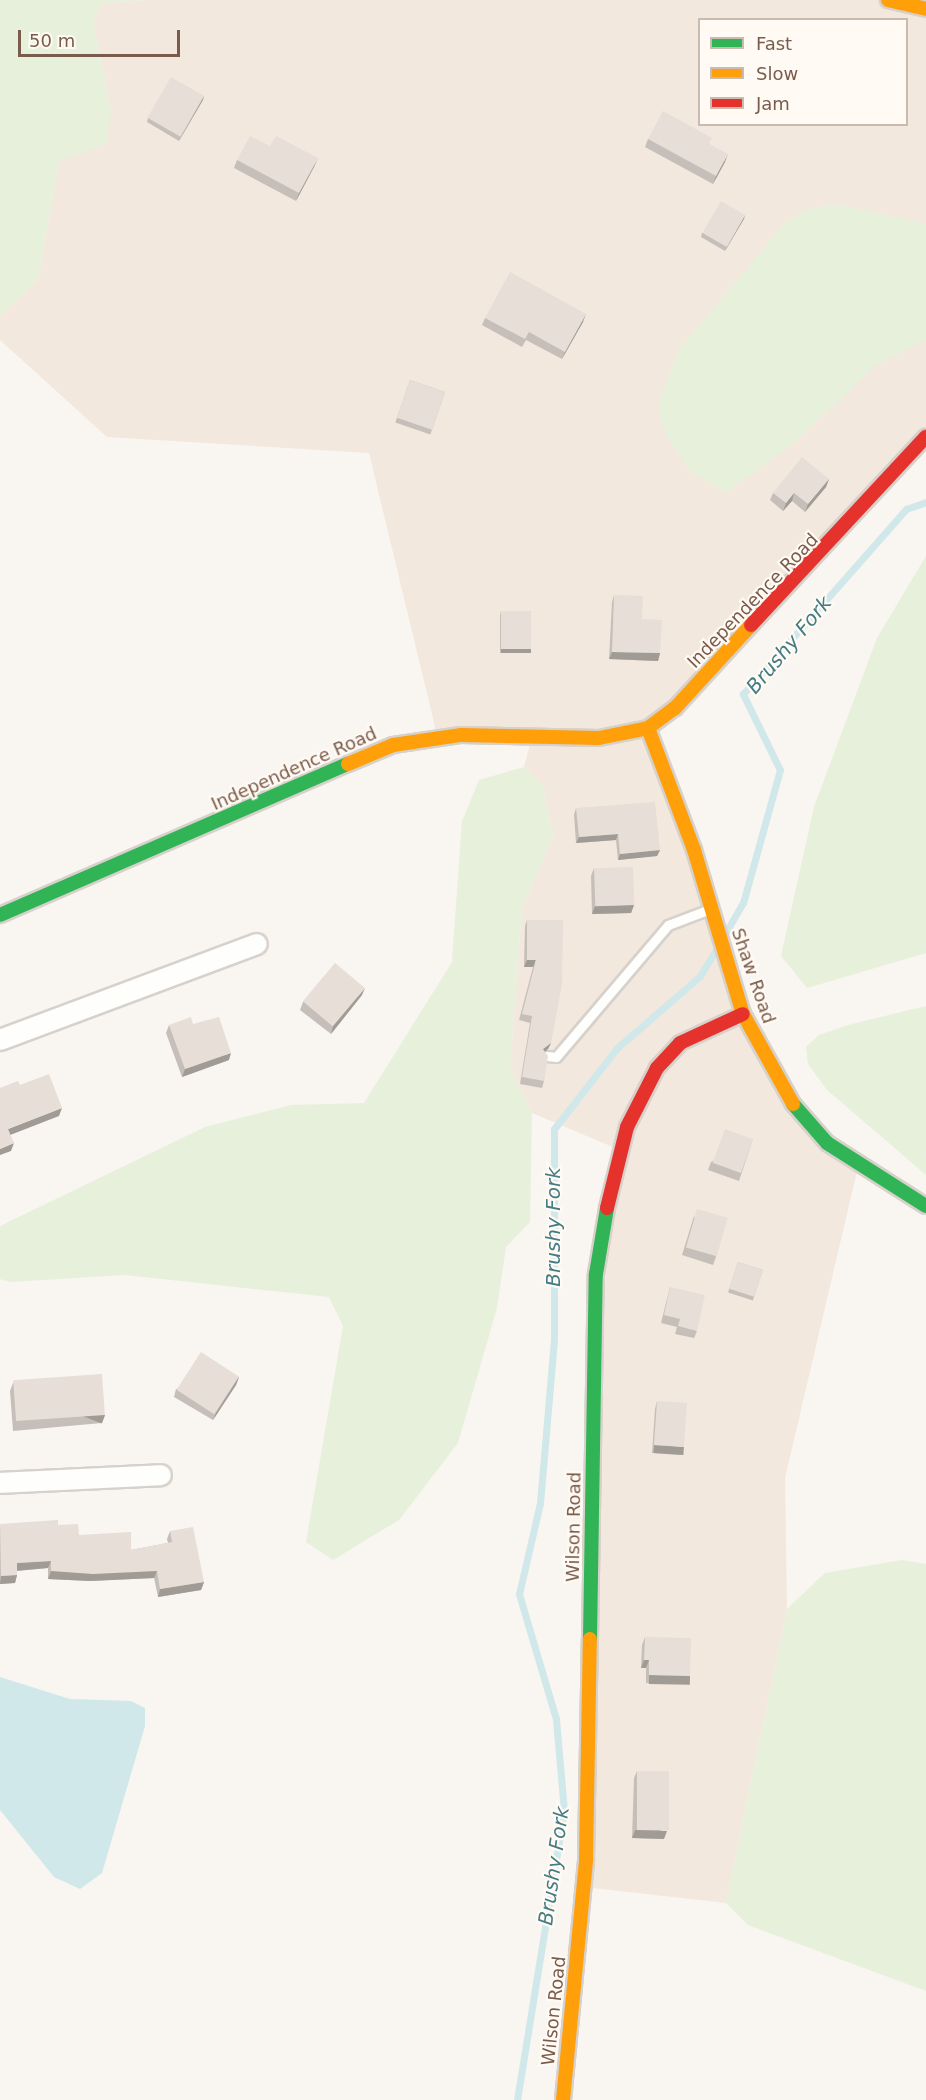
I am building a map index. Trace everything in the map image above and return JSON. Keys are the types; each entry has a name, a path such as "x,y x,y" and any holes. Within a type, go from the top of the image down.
{"street":[{"path":"888,0 926,9"},
{"name":"Independence Road","path":"0,915 393,745 461,735 599,738 648,728 683,700 926,437"},
{"name":"Shaw Road","path":"648,728 712,909 743,1014 780,1089 806,1122 858,1167 926,1206"},
{"path":"0,1040 257,944"},
{"name":"Wilson Road","path":"563,2100 586,1859 596,1274 604,1219 627,1126 657,1068 680,1043 743,1014"},
{"path":"0,1483 161,1475"}],"lane":[{"path":"547,1056 556,1057 668,925 712,909"}],"shaded area":[{"path":"148,0 926,0 926,437 649,728 780,1089 858,1167 785,1478 787,1609 726,1903 584,1887 593,1387 620,1150 532,1113 510,1069 522,908 553,837 543,787 524,767 532,737 438,739 369,453 107,437 0,340 0,315 38,279 59,161 111,112 93,23 102,3"}],"green space":[{"path":"0,0 148,0 102,3 93,23 111,112 106,144 59,161 38,279 0,315"},
{"path":"836,204 926,224 926,339 875,366 793,444 726,493 689,470 665,433 658,405 678,351 784,224 809,209"},
{"path":"926,556 926,953 807,988 781,956 814,807 877,638"},
{"path":"524,767 543,787 553,837 522,908 510,1069 532,1113 530,1222 506,1247 497,1308 458,1443 399,1520 333,1560 306,1542 343,1326 329,1297 125,1275 10,1282 0,1279 0,1226 205,1127 291,1105 364,1103 452,962 462,821 479,780"},
{"path":"926,1006 926,1175 827,1090 808,1064 806,1047 819,1035 848,1025"},
{"path":"902,1560 926,1564 926,1991 748,1925 726,1903 787,1609 825,1573"}],"water":[{"path":"0,1677 70,1699 131,1701 145,1708 145,1726 102,1873 80,1889 54,1877 0,1810"}],"building":[{"path":"171,77 204,96 180,137 148,118"},
{"path":"663,111 712,138 709,144 728,154 716,176 648,139"},
{"path":"250,136 270,146 276,136 318,158 299,193 237,160"},
{"path":"721,201 745,215 727,247 702,233"},
{"path":"510,272 586,314 565,352 529,332 525,339 485,318"},
{"path":"410,380 445,392 432,430 397,418"},
{"path":"802,457 829,479 808,504 794,493 786,503 773,493"},
{"path":"614,595 643,596 642,619 662,620 660,653 612,652"},
{"path":"501,611 531,611 531,649 501,649"},
{"path":"655,802 660,850 620,854 618,834 579,837 576,808"},
{"path":"633,867 634,905 595,906 594,868"},
{"path":"527,920 563,920 562,984 551,1043 543,1049 548,1056 544,1081 522,1077 532,1016 522,1014 536,960 527,960"},
{"path":"335,963 365,988 333,1026 303,1001"},
{"path":"191,1017 193,1024 219,1017 231,1053 185,1069 169,1025"},
{"path":"49,1074 62,1108 8,1129 14,1143 0,1149 0,1088 18,1081 20,1085"},
{"path":"725,1129 753,1139 741,1173 713,1163"},
{"path":"697,1209 728,1218 717,1256 686,1247"},
{"path":"738,1262 763,1270 754,1297 729,1289"},
{"path":"670,1287 705,1295 697,1331 678,1326 680,1319 664,1315"},
{"path":"201,1352 239,1377 214,1414 176,1390"},
{"path":"102,1374 105,1415 16,1421 13,1380"},
{"path":"657,1401 687,1403 684,1447 654,1445"},
{"path":"58,1520 58,1525 78,1524 79,1535 131,1532 131,1550 172,1542 170,1531 193,1527 204,1582 160,1589 157,1571 93,1574 51,1571 51,1561 17,1563 17,1575 1,1576 0,1524"},
{"path":"645,1637 691,1638 690,1676 649,1675 649,1660 644,1660"},
{"path":"637,1771 669,1771 669,1830 637,1830"}],"waterway":[{"name":"Brushy Fork","path":"726,932 743,903 780,770 743,694 906,509 926,502"},
{"name":"Brushy Fork","path":"517,2100 564,1811 556,1719 519,1594 540,1503 554,1339 554,1129 617,1048 700,976 716,949"}],"traffic: fast":[{"path":"0,915 348,764"},
{"path":"793,1104 827,1143 926,1206"},
{"path":"590,1639 596,1274 607,1208"}],"traffic: slow":[{"path":"888,0 926,9"},
{"path":"348,764 393,745 461,735 599,738 648,728 675,708 751,625"},
{"path":"648,728 694,850 743,1014 793,1104"},
{"path":"563,2100 586,1859 590,1639"}],"traffic: jam":[{"path":"751,625 926,437"},
{"path":"607,1208 627,1127 657,1068 680,1043 743,1014"}]}
